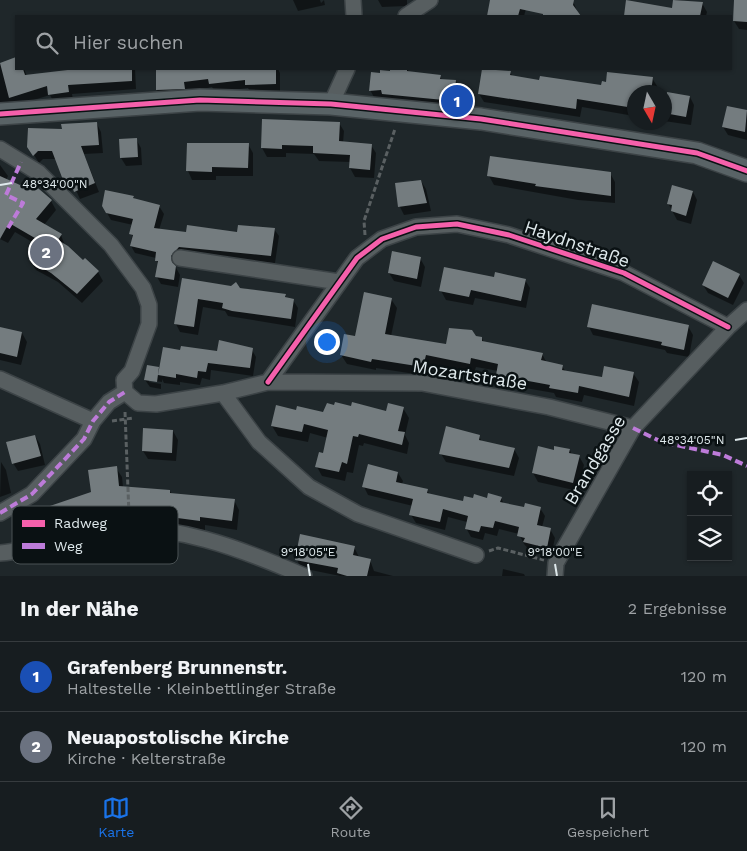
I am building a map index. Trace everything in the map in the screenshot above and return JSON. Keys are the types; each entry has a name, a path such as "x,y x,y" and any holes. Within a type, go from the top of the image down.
{"street":[{"path":"353,0 354,15"},
{"path":"408,15 430,0"},
{"path":"331,104 347,70"},
{"path":"0,114 200,100 331,104 481,119 697,153 747,172"},
{"path":"0,149 39,173 111,245 143,288 149,305 149,324 132,371 124,380 125,392 108,402 92,421 84,439 32,494 0,512"},
{"name":"Haydnstraße","path":"268,382 356,258 382,239 416,227 457,224 509,235 624,273 728,327"},
{"path":"180,258 339,282"},
{"name":"Brandgasse","path":"556,569 632,428 728,327 747,310"},
{"path":"0,380 92,421"},
{"name":"Mozartstraße","path":"125,392 138,402 156,404 224,393 268,382 422,383 549,406 632,428"},
{"path":"224,393 259,442 309,487 358,514 476,555"},
{"path":"178,534 195,537 265,559 304,576"}],"path":[{"path":"368,250 364,221 401,110"},
{"path":"125,419 128,506"},
{"path":"476,555 498,548 556,569"}],"building":[{"path":"490,0 574,0 573,5 580,15 543,15 520,9 518,15 487,15"},
{"path":"626,0 672,8 673,0 703,2 700,15 624,15"},
{"path":"734,0 747,0 747,22 733,21"},
{"path":"15,57 15,70 23,70 25,75 68,70 132,70 132,81 68,85 69,92 48,95 47,86 9,98 0,63"},
{"path":"156,70 276,70 276,84 245,85 245,80 209,84 208,79 184,82 185,89 156,90"},
{"path":"380,70 407,70 441,75 440,79 456,80 454,101 382,94 381,90 369,91 371,72 380,73"},
{"path":"482,70 511,71 510,75 539,80 540,76 601,85 602,81 606,82 607,72 653,77 652,85 627,85 627,107 577,99 576,109 478,94"},
{"path":"672,93 690,96 686,117 672,114"},
{"path":"727,106 747,110 745,132 722,127"},
{"path":"262,119 340,122 339,141 372,144 370,170 349,168 350,155 313,153 313,146 282,145 282,149 261,148"},
{"path":"97,122 99,145 81,146 95,183 74,192 69,178 63,180 52,151 38,151 33,156 27,147 28,128 62,129 61,124"},
{"path":"137,138 138,157 120,158 119,139"},
{"path":"187,143 249,143 248,168 212,167 212,172 186,171"},
{"path":"490,156 611,172 611,196 535,186 536,184 487,176"},
{"path":"0,176 20,185 26,178 52,200 36,219 62,234 58,240 68,246 83,260 85,258 99,271 77,294 51,273 29,260 40,241 9,223 0,239"},
{"path":"421,180 427,203 398,207 395,183"},
{"path":"672,185 693,191 686,216 671,211 672,205 667,204"},
{"path":"105,190 134,196 133,198 160,205 154,228 186,232 187,225 237,232 238,225 275,228 271,256 179,247 171,256 172,262 176,266 174,280 155,277 158,261 155,261 156,252 130,246 133,235 129,234 133,219 106,213 102,206"},
{"path":"392,251 421,257 417,279 388,273"},
{"path":"713,261 740,274 728,298 702,285"},
{"path":"444,267 494,277 495,272 526,279 521,301 471,290 469,297 439,291"},
{"path":"182,278 231,286 236,282 240,288 286,294 285,297 294,299 291,319 232,311 222,308 223,303 198,299 194,327 174,324"},
{"path":"364,292 392,298 385,334 446,344 449,328 472,330 476,336 482,337 482,341 543,353 541,360 563,365 562,370 602,377 604,366 634,372 629,397 579,386 578,393 549,388 550,385 496,375 498,364 471,358 470,364 426,355 423,367 372,359 371,362 340,355 344,334 355,336"},
{"path":"592,304 689,325 684,350 661,345 662,342 587,327"},
{"path":"0,327 22,332 17,357 0,353"},
{"path":"219,340 253,348 250,368 208,363 206,372 198,371 197,378 176,374 176,378 158,375 163,347 180,350 181,346 217,351"},
{"path":"147,365 159,367 157,382 144,380"},
{"path":"335,402 351,406 352,402 386,411 388,403 404,407 398,431 405,432 402,445 359,434 358,437 353,436 347,464 342,462 339,472 315,467 319,452 323,453 328,430 304,424 302,432 271,426 276,405 296,410 297,406 323,412 327,403 334,405"},
{"path":"446,426 480,435 479,440 515,448 509,468 439,454"},
{"path":"143,428 173,430 172,453 142,451"},
{"path":"35,435 41,456 12,464 6,442"},
{"path":"538,446 554,450 554,446 570,449 569,453 580,455 573,483 532,473"},
{"path":"368,464 398,472 396,482 428,489 427,493 463,501 464,496 473,498 474,494 487,498 488,493 502,497 500,502 524,507 525,503 541,507 537,525 551,528 547,548 523,542 525,538 517,536 519,527 495,521 493,528 481,526 479,532 465,529 468,516 443,509 440,522 409,515 413,499 362,487"},
{"path":"117,466 119,486 170,490 170,493 235,499 232,521 200,517 200,521 178,518 178,506 50,506 91,492 88,470"},
{"path":"300,534 355,546 353,555 371,559 367,576 347,576 337,573 338,568 295,560"}],"marked path":[{"path":"8,228 23,203 6,195 21,162"},
{"path":"0,513 32,494 84,439 93,421 109,402 125,392"},
{"path":"633,428 662,442 723,455 747,466"}],"cycle path":[{"path":"0,114 200,100 331,104 481,119 697,153 747,171"},
{"path":"268,382 357,258 382,239 416,227 457,224 509,235 624,273 728,327"}],"place":[{"name":"Grafenberg Brunnenstr.","path":"457,101"},
{"name":"Neuapostolische Kirche","path":"46,252"}]}
